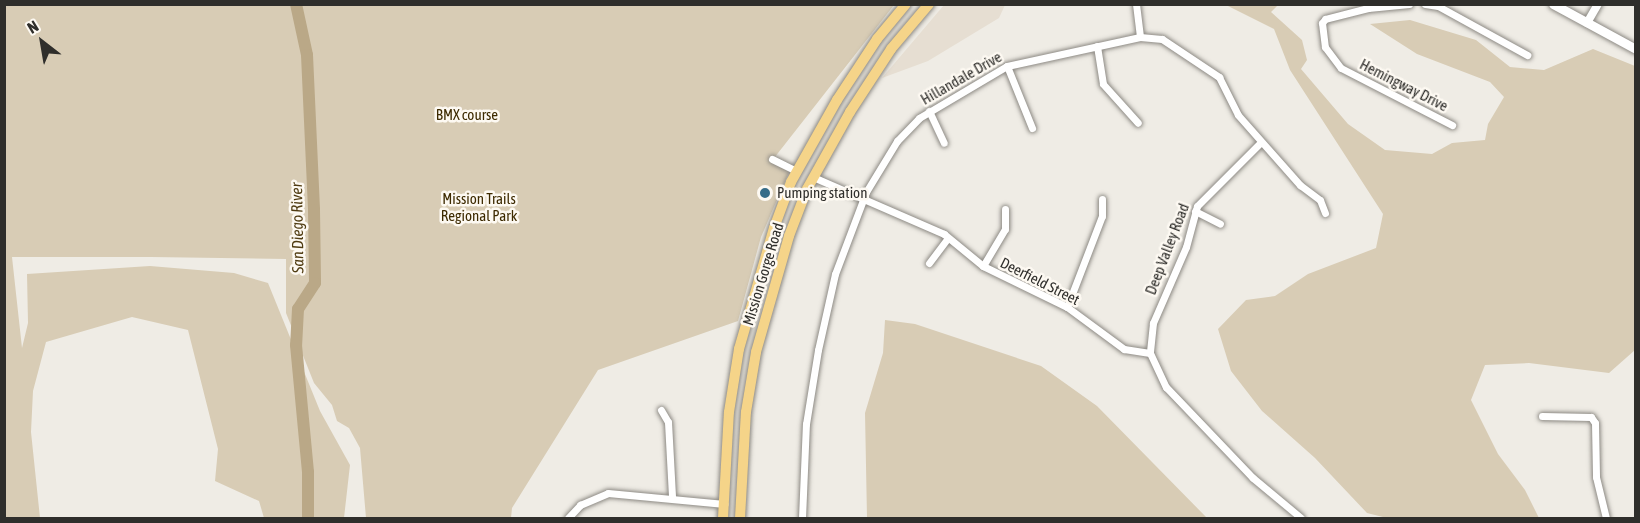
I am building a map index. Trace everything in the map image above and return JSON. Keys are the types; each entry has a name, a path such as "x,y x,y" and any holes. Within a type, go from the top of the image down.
{"main road":[{"name":"Mission Gorge Road","path":"723,519 729,412 739,350 752,294 797,171 871,48 906,4"},
{"name":"Mission Gorge Road","path":"740,519 746,412 756,352 789,236 813,177 891,49 928,4"},
{"path":"1553,4 1635,50"}],"street":[{"path":"1136,4 1140,37"},
{"name":"Hemingway Drive","path":"1409,4 1368,8 1325,19 1322,23 1325,47 1341,68 1452,124"},
{"path":"1425,4 1439,5 1527,55"},
{"path":"1587,23 1598,4"},
{"name":"Hillandale Drive","path":"802,519 806,424 818,350 835,274 863,200 897,141 929,111 1007,66 1140,37 1162,39 1219,77 1238,115 1260,143 1300,185 1320,200 1325,213"},
{"path":"1097,46 1103,84 1138,123"},
{"path":"1007,66 1032,128"},
{"path":"929,111 944,143"},
{"name":"Deep Valley Road","path":"1150,353 1153,323 1186,247 1196,211 1211,188 1260,143"},
{"path":"772,159 797,171"},
{"name":"Deerfield Street","path":"813,177 948,238 983,266 1067,307 1124,349 1150,353"},
{"path":"1067,307 1102,216 1102,199"},
{"path":"983,266 1005,229 1005,208"},
{"path":"1196,211 1220,224"},
{"path":"929,263 948,238"},
{"path":"1150,353 1166,387 1253,478 1300,519"},
{"path":"661,410 668,422 672,497"},
{"path":"1542,416 1591,417 1595,423 1596,477 1606,519"},
{"path":"568,519 580,506 608,493 672,497 724,504"}],"shaded area":[{"path":"944,5 1005,5 999,18 928,61 882,78"}],"green space":[{"name":"Mission Trails Regional Park","path":"4,5 894,5 771,162 789,172 761,237 738,321 598,370 512,508 511,518 366,518 360,448 349,428 337,421 332,405 314,383 286,313 286,259 12,257 22,348 28,323 27,274 150,266 234,273 268,283 320,411 350,465 344,518 264,518 259,501 215,481 218,449 188,330 132,317 46,342 33,391 31,432 40,518 5,518"},
{"path":"1226,5 1278,5 1271,12 1302,40 1307,60 1301,69 1348,124 1385,150 1432,154 1452,143 1485,140 1488,124 1504,97 1490,82 1417,54 1370,24 1410,20 1476,40 1510,67 1544,70 1593,49 1635,66 1635,350 1609,373 1529,363 1485,365 1471,400 1498,454 1525,490 1539,518 1387,518 1367,513 1315,458 1262,411 1231,371 1218,329 1246,300 1275,296 1308,274 1376,248 1383,214 1290,70 1274,29"},
{"path":"885,320 915,324 1041,366 1097,406 1207,518 867,518 865,413 883,353"}],"waterway":[{"name":"San Diego River","path":"296,4 307,55 314,210 315,283 298,309 296,345 308,472 308,518"}],"place":[{"name":"Pumping station","path":"765,193"}],"park label":[{"name":"BMX course","path":"467,115"}]}
